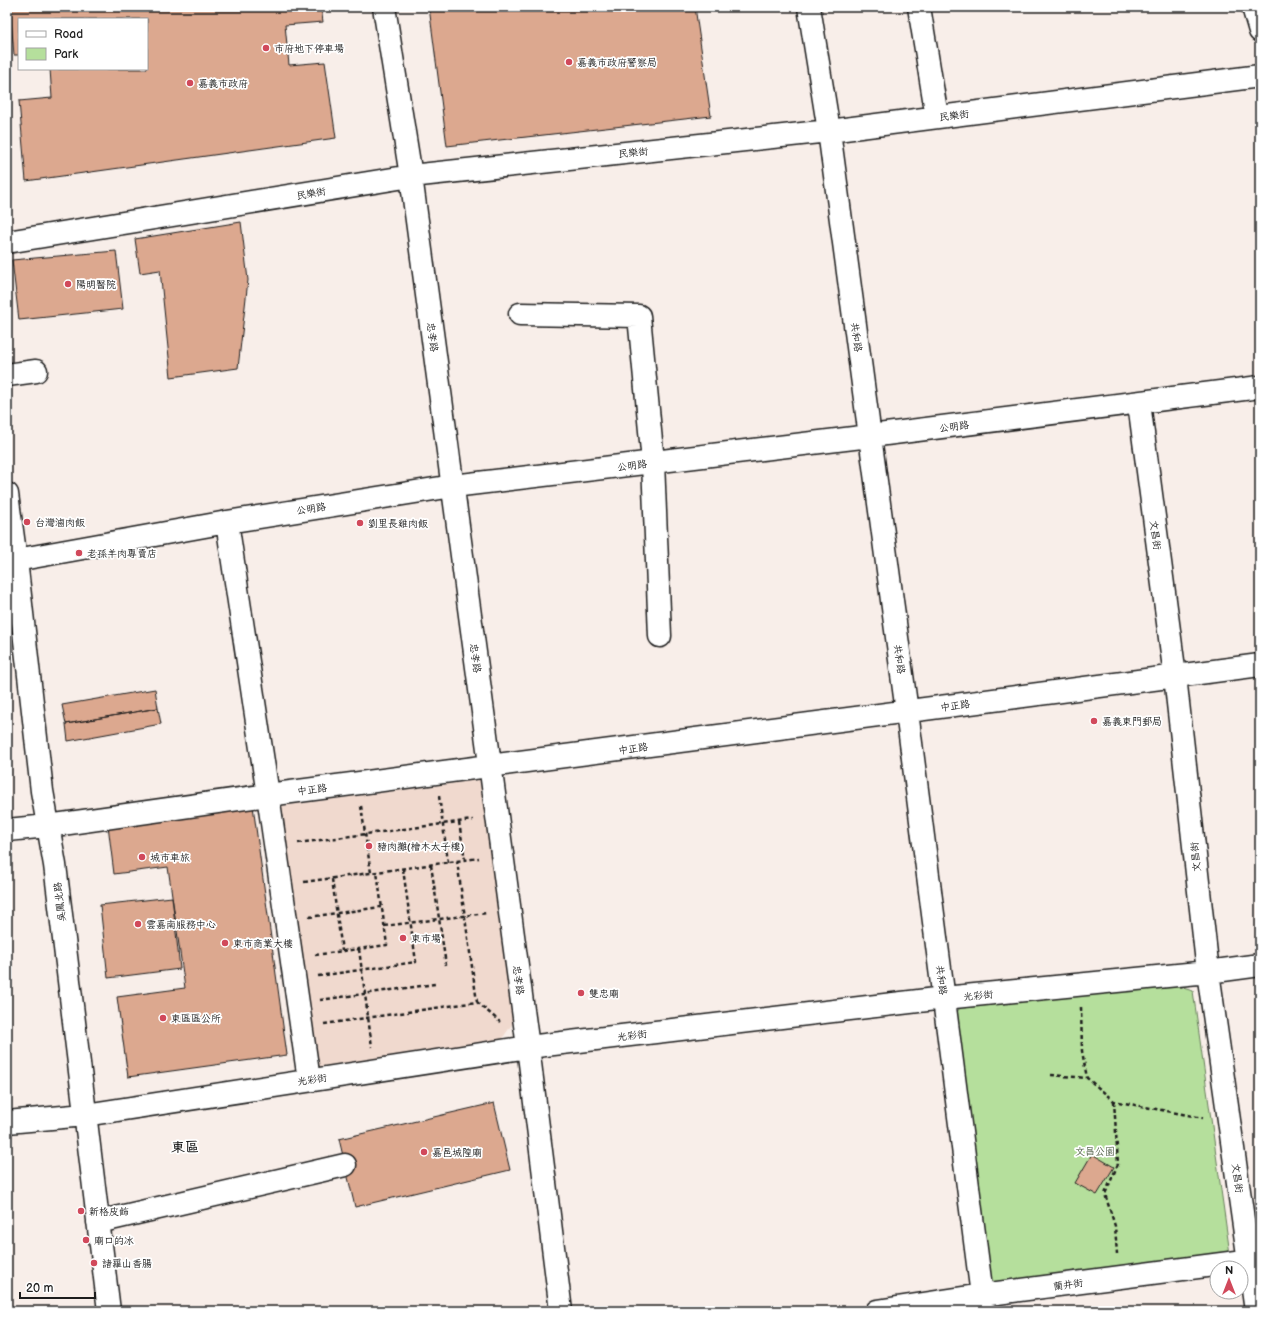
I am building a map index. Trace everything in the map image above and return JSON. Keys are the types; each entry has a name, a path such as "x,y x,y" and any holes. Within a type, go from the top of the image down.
{"street":[{"name":"忠孝路","path":"384,7 411,176 498,817 561,1311"},
{"name":"共和路","path":"809,7 829,131 870,436 983,1303"},
{"path":"919,7 937,117"},
{"path":"1253,7 1260,31"},
{"name":"民樂街","path":"7,242 411,176 829,131 1260,76"},
{"path":"520,314 639,316 653,462 660,636"},
{"path":"7,375 36,371"},
{"name":"公明路","path":"12,560 227,522 453,486 1260,387"},
{"name":"文昌街","path":"1139,402 1175,676 1208,972 1255,1259 1256,1311"},
{"name":"吳鳳北路","path":"7,494 12,560 42,790 55,865 109,1311"},
{"path":"227,522 276,846 309,1080"},
{"name":"中正路","path":"7,830 48,826 268,795 1260,666"},
{"name":"光彩街","path":"7,1122 85,1114 528,1047 944,998 1208,972 1260,965"},
{"path":"98,1222 345,1165"},
{"name":"蘭井街","path":"877,1311 983,1303 1255,1259"}],"path":[{"path":"436,774 448,862"},
{"path":"358,784 371,873"},
{"path":"276,846 498,817"},
{"path":"459,822 465,860"},
{"path":"281,885 502,855"},
{"path":"301,1027 477,1002 457,861"},
{"path":"431,865 446,965"},
{"path":"295,979 416,962 403,869"},
{"path":"292,958 387,945 377,872"},
{"path":"332,879 342,951"},
{"path":"286,921 381,907"},
{"path":"384,926 510,910"},
{"path":"359,949 376,1070"},
{"path":"298,1003 435,984"},
{"path":"1081,1003 1082,1051 1087,1078"},
{"path":"1051,1075 1087,1078 1114,1101 1203,1118 1204,1125"},
{"path":"1114,1101 1118,1164 1105,1194 1115,1226 1118,1260"}],"shaded area":[{"name":"東市場","path":"486,779 518,1016 499,1043 315,1067 280,806"}],"green space":[{"name":"文昌公園","path":"1176,986 1193,991 1230,1254 992,1286 957,1012 963,1004"}],"building":[{"name":"嘉義市政府","path":"10,7 321,7 323,22 285,25 289,65 325,62 336,138 26,181 19,101 52,98 50,70 148,70 148,18 18,18 18,55 14,55"},
{"name":"嘉義市政府警察局","path":"429,7 695,7 711,116 447,146"},
{"path":"241,222 248,280 238,368 171,377 160,270 140,273 135,239"},
{"name":"陽明醫院","path":"116,251 123,309 19,320 12,260"},
{"path":"155,689 158,708 66,724 62,705"},
{"path":"158,708 161,724 68,741 66,724"},
{"name":"東市商業大樓","path":"253,806 287,1055 128,1077 117,997 185,988 168,867 114,874 108,825"},
{"name":"雲嘉南服務中心","path":"172,897 180,969 108,978 100,905"},
{"name":"嘉邑城隍廟","path":"494,1103 510,1170 355,1207 339,1139"},
{"path":"1092,1154 1114,1167 1097,1195 1075,1183"}],"place":[{"name":"市府地下停車場","path":"266,48"},
{"name":"嘉義市政府警察局","path":"569,62"},
{"name":"嘉義市政府","path":"190,83"},
{"name":"陽明醫院","path":"68,284"},
{"name":"台灣滷肉飯","path":"27,522"},
{"name":"劉里長雞肉飯","path":"360,523"},
{"name":"老孫羊肉專賣店","path":"79,553"},
{"name":"嘉義東門郵局","path":"1094,721"},
{"name":"豬肉攤(檜木太子樓)","path":"369,846"},
{"name":"城市車旅","path":"142,857"},
{"name":"雲嘉南服務中心","path":"138,924"},
{"name":"東市場","path":"403,938"},
{"name":"東市商業大樓","path":"225,943"},
{"name":"雙忠廟","path":"581,993"},
{"name":"東區區公所","path":"163,1018"},
{"name":"嘉邑城隍廟","path":"424,1152"},
{"name":"新格皮飾","path":"81,1211"},
{"name":"廟口的冰","path":"86,1240"},
{"name":"諸羅山香腸","path":"94,1263"}],"district":[{"name":"東區","path":"185,1147"}]}
